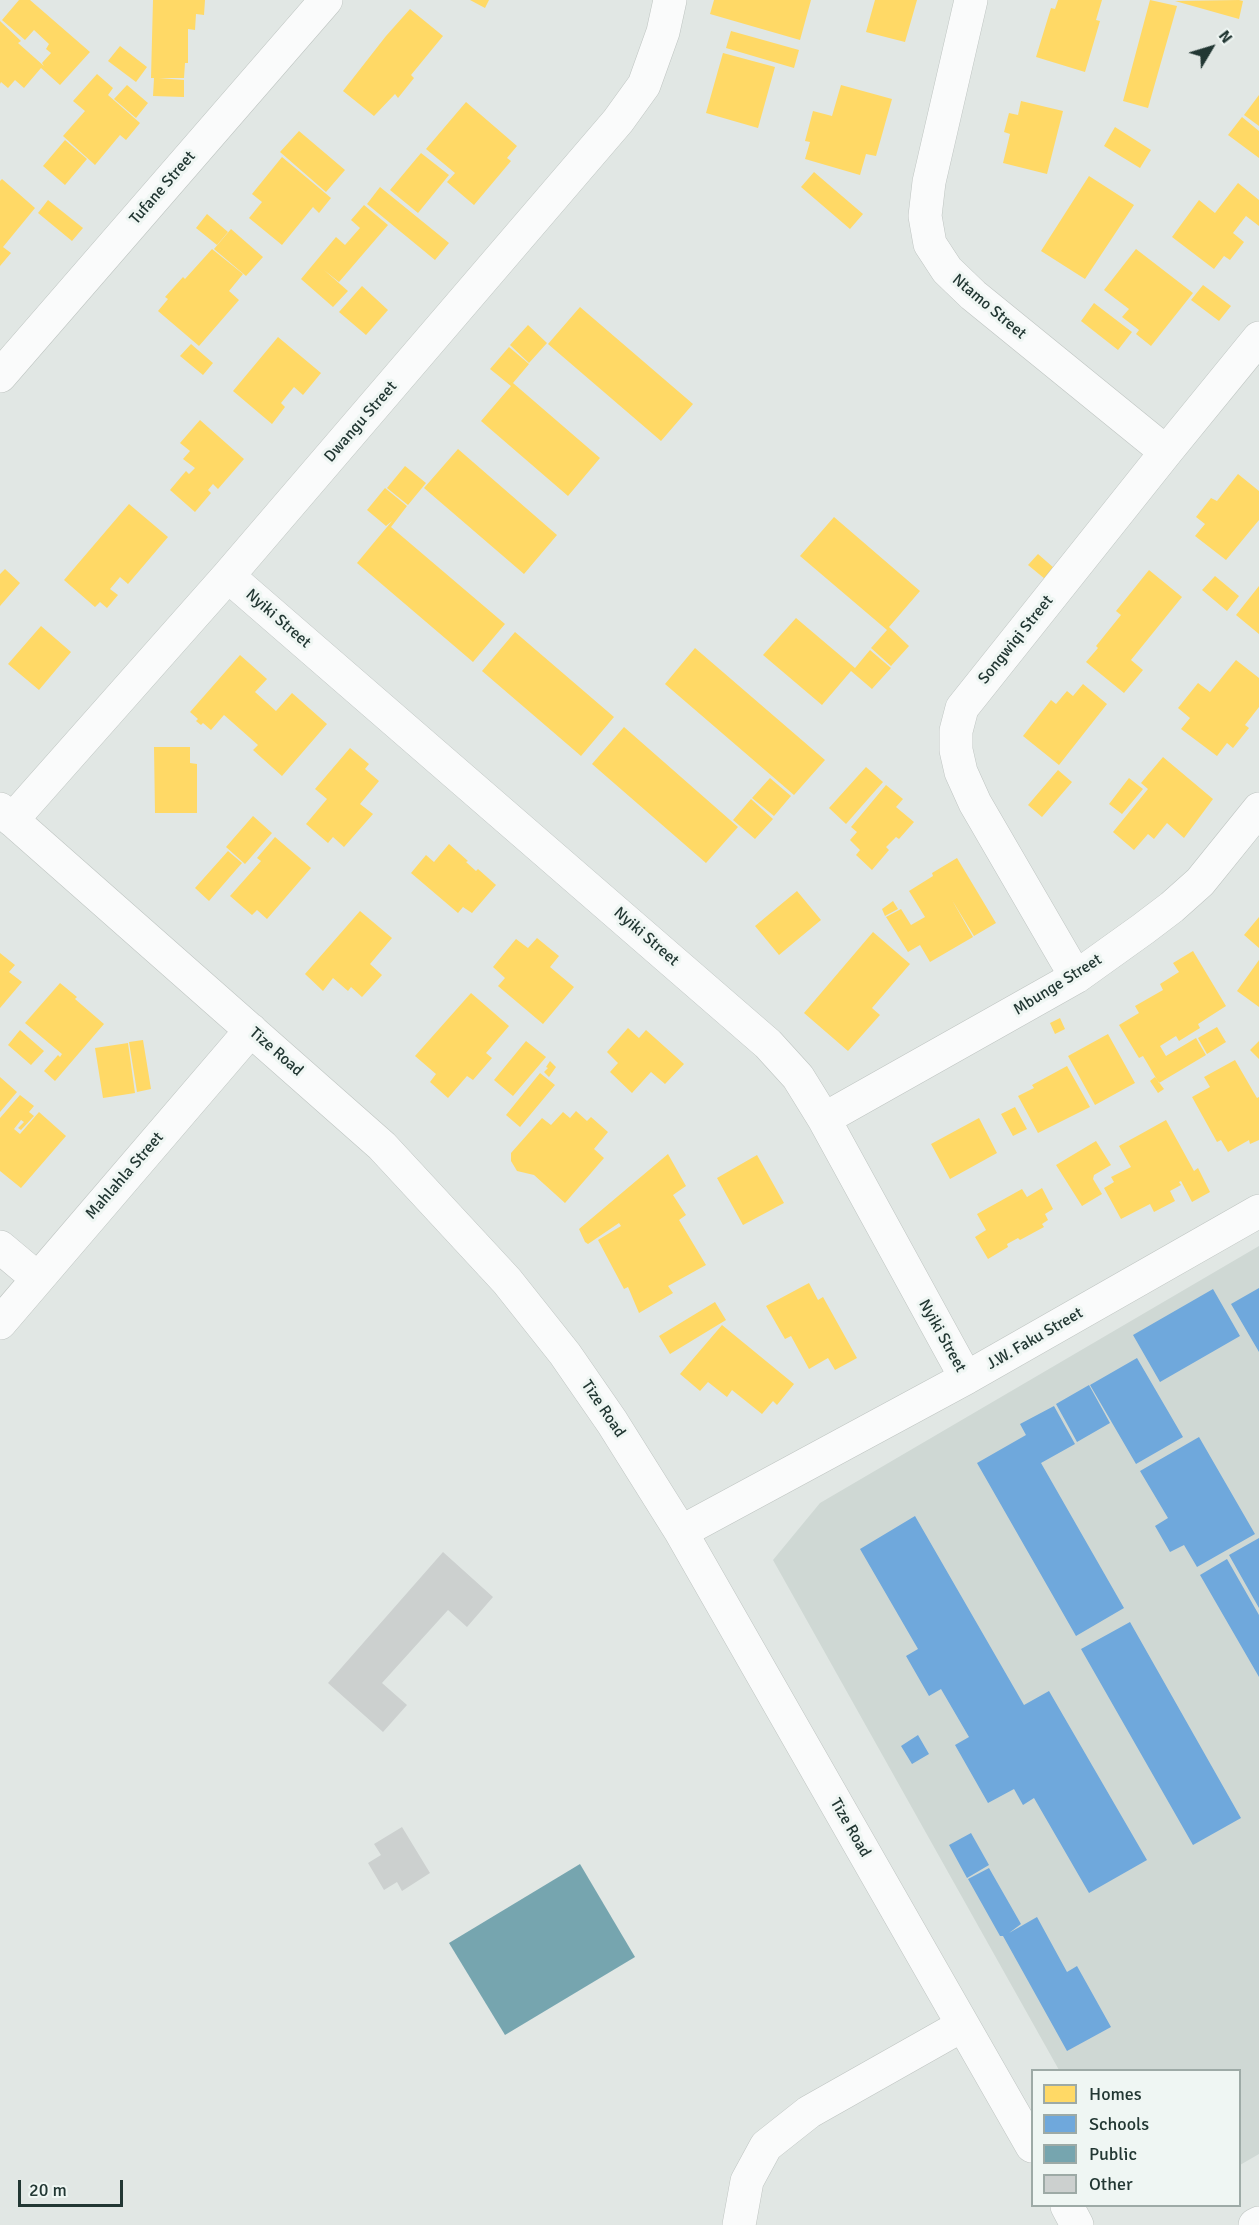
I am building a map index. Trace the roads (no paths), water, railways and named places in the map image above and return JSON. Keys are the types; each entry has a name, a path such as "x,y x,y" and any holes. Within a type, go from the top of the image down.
{"street":[{"name":"Tufane Street","path":"0,376 326,0"},
{"name":"Dwangu Street","path":"6,815 228,576 618,121 644,86 663,32 670,0"},
{"name":"Ntamo Street","path":"971,0 929,182 925,216 930,244 947,270 973,295 1166,452"},
{"name":"Songwiqi Street","path":"1076,977 975,803 961,772 956,750 956,730 962,708 1259,338"},
{"name":"Nyiki Street","path":"228,576 761,1037 798,1077 824,1119 966,1378"},
{"name":"Mbunge Street","path":"824,1119 1076,977 1165,912 1200,882 1259,809"},
{"name":"Tize Road","path":"6,815 382,1146 507,1281 565,1354 612,1422 681,1532 1031,2144"},
{"name":"Mahlahla Street","path":"0,1323 251,1030"},
{"name":"J.W. Faku Street","path":"681,1532 966,1378 1259,1211"},
{"path":"0,1247 38,1278"},
{"path":"739,2225 747,2181 766,2146 809,2112 963,2025"},
{"path":"1067,2207 1077,2225"},
{"path":"1255,2225 1259,2223"}]}
